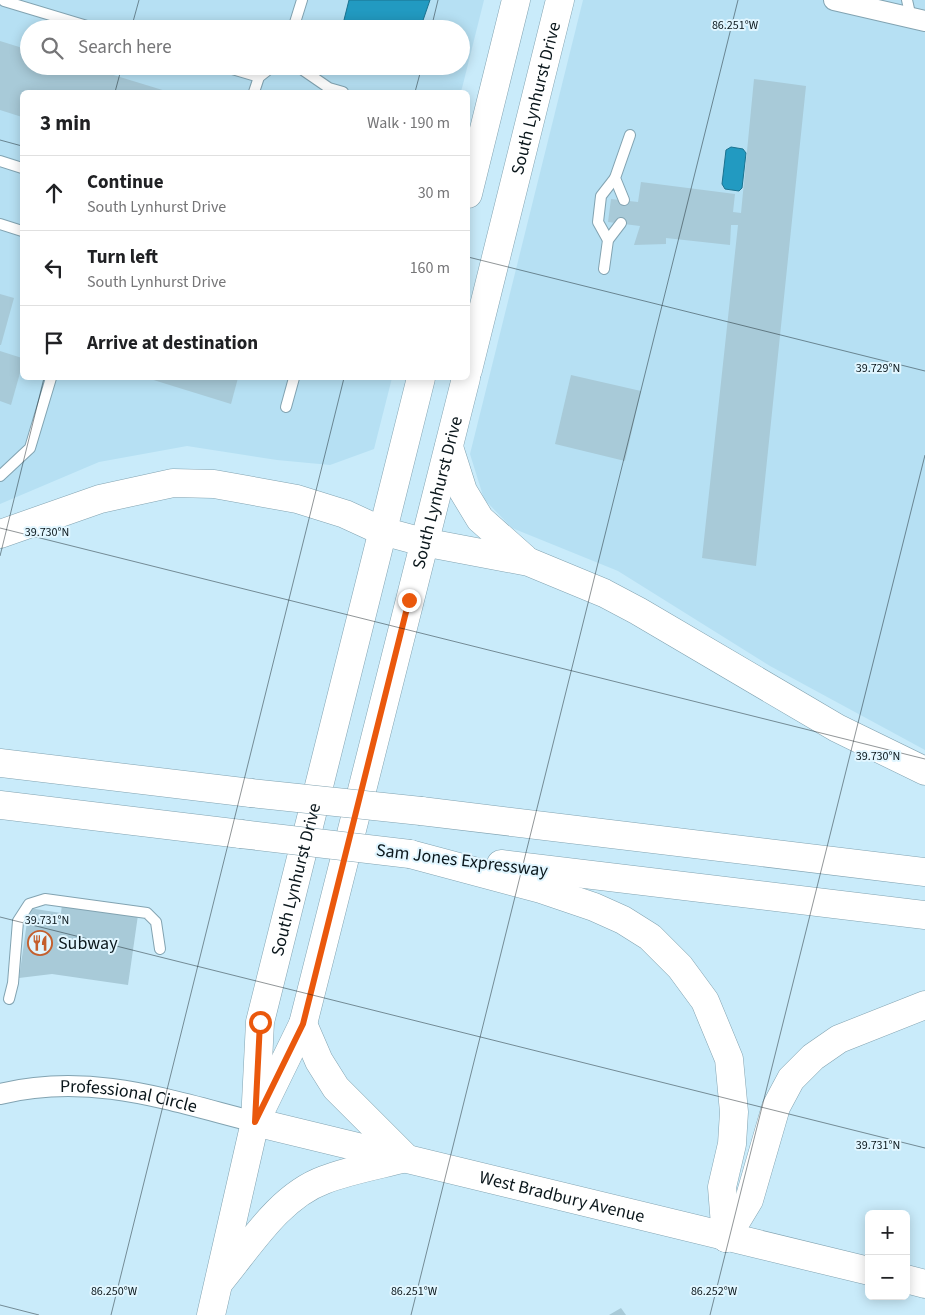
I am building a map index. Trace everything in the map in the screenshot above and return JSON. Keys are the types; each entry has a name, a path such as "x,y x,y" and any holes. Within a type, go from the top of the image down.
{"main road":[{"path":"470,186 516,0"},
{"name":"South Lynhurst Drive","path":"470,362 560,0"},
{"name":"South Lynhurst Drive","path":"210,1315 255,1122 260,1022 421,380"},
{"name":"South Lynhurst Drive","path":"255,1122 303,1024 423,542 466,380"},
{"path":"449,447 463,491 480,519 529,562"},
{"path":"0,534 124,492 172,483 198,482 242,488 297,500 345,514 382,531 423,542 529,562 604,593 837,728 925,771"},
{"path":"0,763 421,811 925,872"},
{"name":"Sam Jones Expressway","path":"0,805 925,915"},
{"path":"410,854 541,890 594,907 623,920 638,930 680,966 710,1011 723,1040 731,1075 734,1101 733,1134 722,1187 726,1238"},
{"path":"726,1238 749,1200 775,1112 792,1079 813,1057 839,1039 925,1005"},
{"path":"218,1283 273,1218 292,1199 324,1180 406,1158 336,1088 319,1061 303,1024"},
{"name":"West Bradbury Avenue","path":"255,1122 726,1238 865,1270"},
{"path":"910,1280 925,1284"}],"street":[{"path":"834,0 914,13"},
{"name":"Professional Circle","path":"0,1094 56,1084 91,1085 157,1097 255,1122"}],"lane":[{"path":"296,20 302,0"},
{"path":"4,1 67,20"},
{"path":"252,75 259,77"},
{"path":"255,90 262,75"},
{"path":"310,75 329,88 336,90"},
{"path":"608,240 598,222 601,196 614,178 630,135"},
{"path":"0,161 20,167"},
{"path":"614,178 624,200"},
{"path":"604,269 608,240 621,223"},
{"path":"0,224 20,230"},
{"path":"0,476 30,448 50,380"},
{"path":"286,407 293,380"},
{"path":"9,999 18,922 29,904 44,899 147,913 156,922 160,948"}],"shaded area":[{"path":"0,0 484,0 470,56 470,20 20,20 20,75 465,75 462,90 20,90 20,380 391,380 374,449 330,465 277,460 187,446 99,462 0,504"},
{"path":"583,0 925,0 925,750 770,666 618,571 512,528 484,499 470,454"}],"water":[{"path":"349,0 430,0 423,20 344,20"},
{"path":"731,147 743,149 746,153 742,188 739,191 725,189 722,184 726,150"}],"building":[{"path":"0,41 20,47 20,75 113,75 162,90 20,90 20,116 0,110"},
{"path":"754,79 806,86 756,566 702,558 738,225 731,225 730,245 666,238 666,244 634,245 640,226 608,222 611,199 638,202 641,182 735,194 733,212 741,213"},
{"path":"0,294 14,298 1,345 0,345"},
{"path":"0,351 20,357 20,373 11,405 0,401"},
{"path":"571,375 641,391 625,461 555,444"},
{"path":"153,380 237,380 231,404"},
{"path":"62,904 138,915 128,985 52,974 19,978 29,908 61,913"},
{"path":"621,1308 626,1315 609,1315"}],"place":[{"name":"Subway","path":"40,943"}],"route":[{"path":"260,1022 255,1122 303,1024 409,600"}]}
